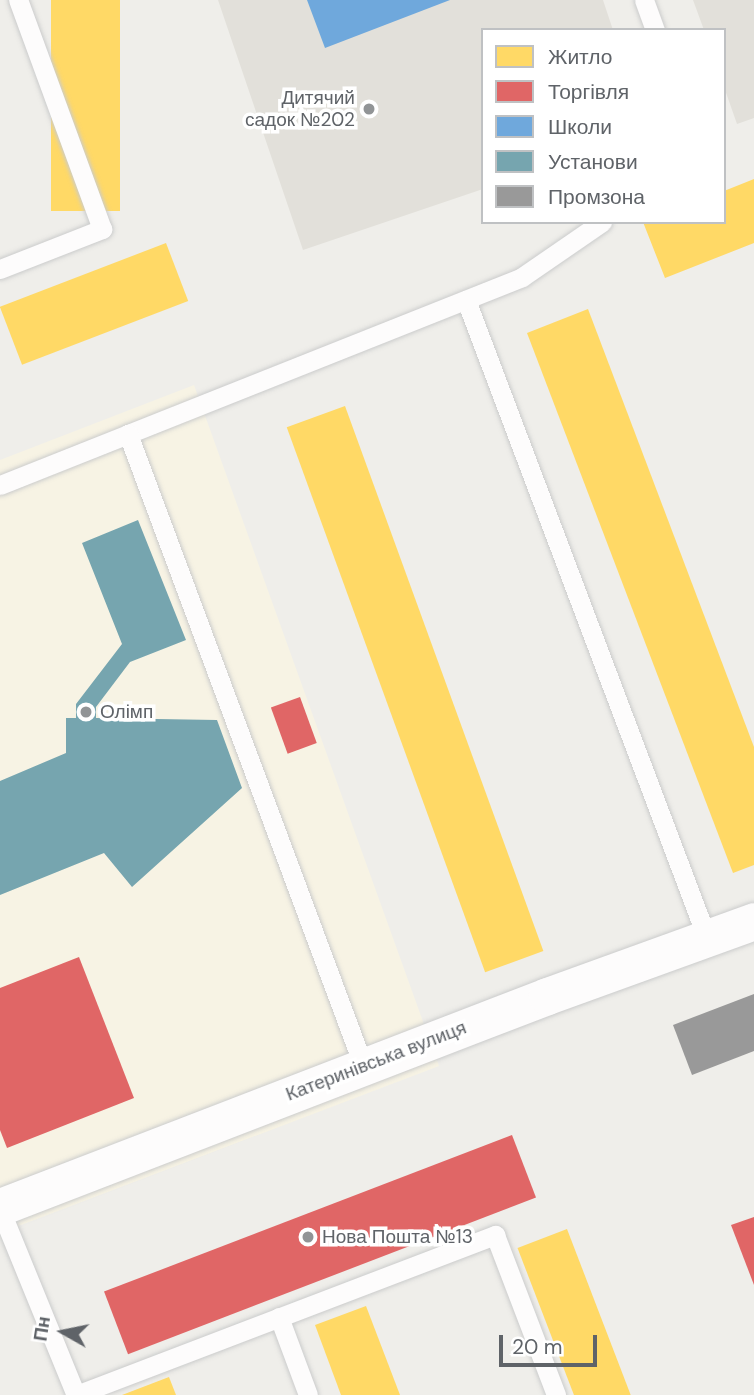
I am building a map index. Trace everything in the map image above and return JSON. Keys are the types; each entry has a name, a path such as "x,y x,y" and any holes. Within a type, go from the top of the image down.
{"street":[{"name":"Катеринівська вулиця","path":"0,1208 363,1066 754,921"}],"lane":[{"path":"0,270 102,229 18,0"},
{"path":"644,0 654,28"},
{"path":"0,485 522,277 599,224"},
{"path":"466,300 707,938"},
{"path":"128,435 363,1066"},
{"path":"0,1208 76,1395 495,1235 556,1395"},
{"path":"279,1317 308,1395"}],"shaded area":[{"name":"Дитячий садок №202","path":"218,0 603,0 612,28 481,28 481,190 303,250"},
{"path":"693,0 754,0 754,118 737,124 726,93 726,28 703,28"},
{"path":"194,385 439,1066 0,1233 0,460"}],"building: Житло":[{"path":"51,0 120,0 120,211 51,211"},
{"path":"754,179 754,243 665,278 644,224 726,224 726,190"},
{"path":"166,243 188,301 22,365 0,307"},
{"path":"588,309 754,747 754,865 733,873 527,333"},
{"path":"345,406 543,951 485,972 287,427"},
{"path":"567,1229 631,1395 574,1395 518,1248"},
{"path":"366,1306 400,1395 341,1395 315,1325"},
{"path":"169,1377 176,1395 122,1395"}],"building: Торгівля":[{"path":"300,697 317,743 288,754 271,708"},
{"path":"79,957 134,1098 7,1148 0,1130 0,988"},
{"path":"512,1135 536,1198 128,1354 104,1292"},
{"path":"754,1217 754,1285 731,1225"}],"building: Школи":[{"path":"307,0 450,0 325,48"}],"building: Установи":[{"name":"Олімп","path":"138,520 186,640 130,662 96,707 96,718 217,720 242,788 132,887 104,853 0,895 0,781 66,753 66,718 76,718 76,704 122,644 82,543"}],"building: Промзона":[{"path":"754,994 754,1051 692,1075 673,1025"}],"place":[{"name":"Дитячий садок №202","path":"369,109"},
{"name":"Олімп","path":"86,712"},
{"name":"Нова Пошта №13","path":"308,1237"}]}
